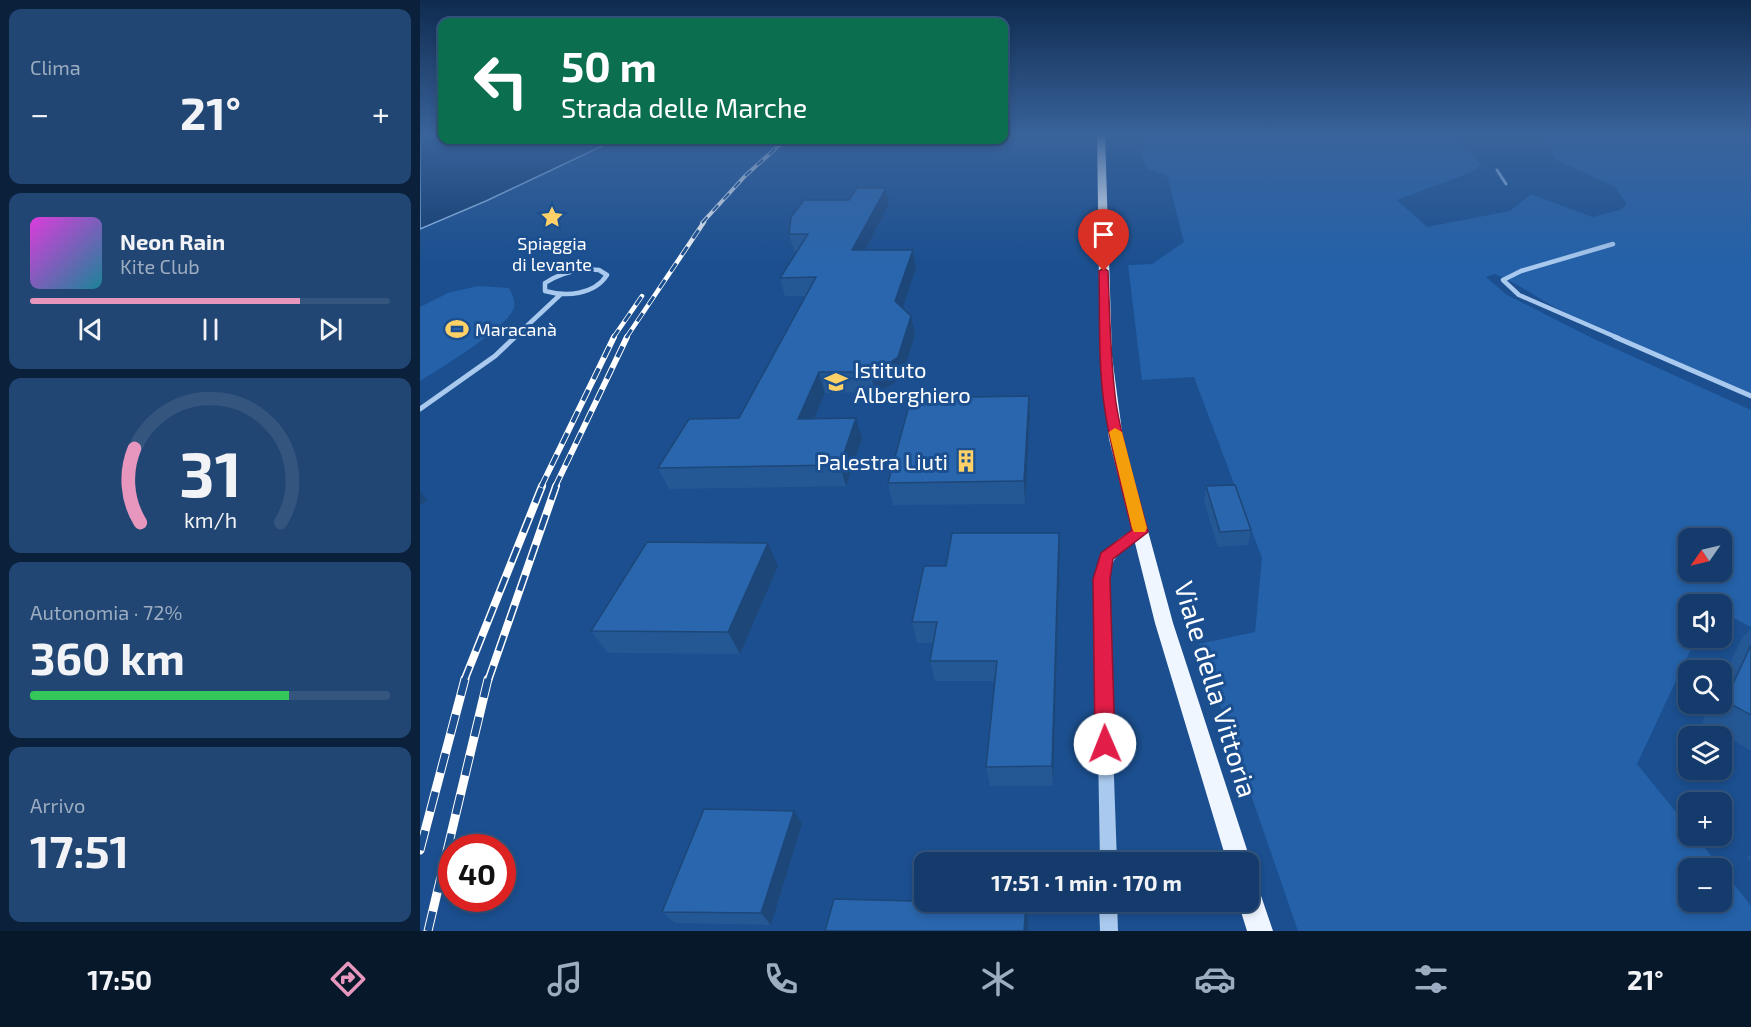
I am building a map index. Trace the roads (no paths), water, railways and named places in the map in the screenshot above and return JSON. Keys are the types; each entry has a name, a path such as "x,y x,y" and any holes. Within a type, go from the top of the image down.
{"main road":[{"name":"Viale della Vittoria","path":"1102,177 1106,356 1116,439 1164,623 1236,852"},
{"path":"1254,912 1260,931"}],"street":[{"path":"1501,177 1506,184"},
{"path":"1613,244 1521,271 1503,280 1519,295 1751,396"},
{"path":"420,409 495,356 561,294 592,288 600,284 607,275 599,270 584,269 565,273 545,283 545,291 561,294"},
{"path":"1108,852 1101,579 1106,557 1117,546 1140,532"},
{"path":"1108,912 1109,931"}],"railway":[{"path":"702,223 744,177"},
{"path":"626,338 704,222"},
{"path":"613,338 642,296"},
{"path":"541,487 614,337"},
{"path":"555,487 627,337"},
{"path":"464,681 542,486"},
{"path":"488,681 556,486"},
{"path":"420,850 465,679"},
{"path":"428,931 488,679"}],"place":[{"name":"Spiaggia di levante","path":"552,217"},
{"name":"Maracanà","path":"457,329"},
{"name":"Istituto Alberghiero","path":"836,382"},
{"name":"Palestra Liuti","path":"966,461"}]}
